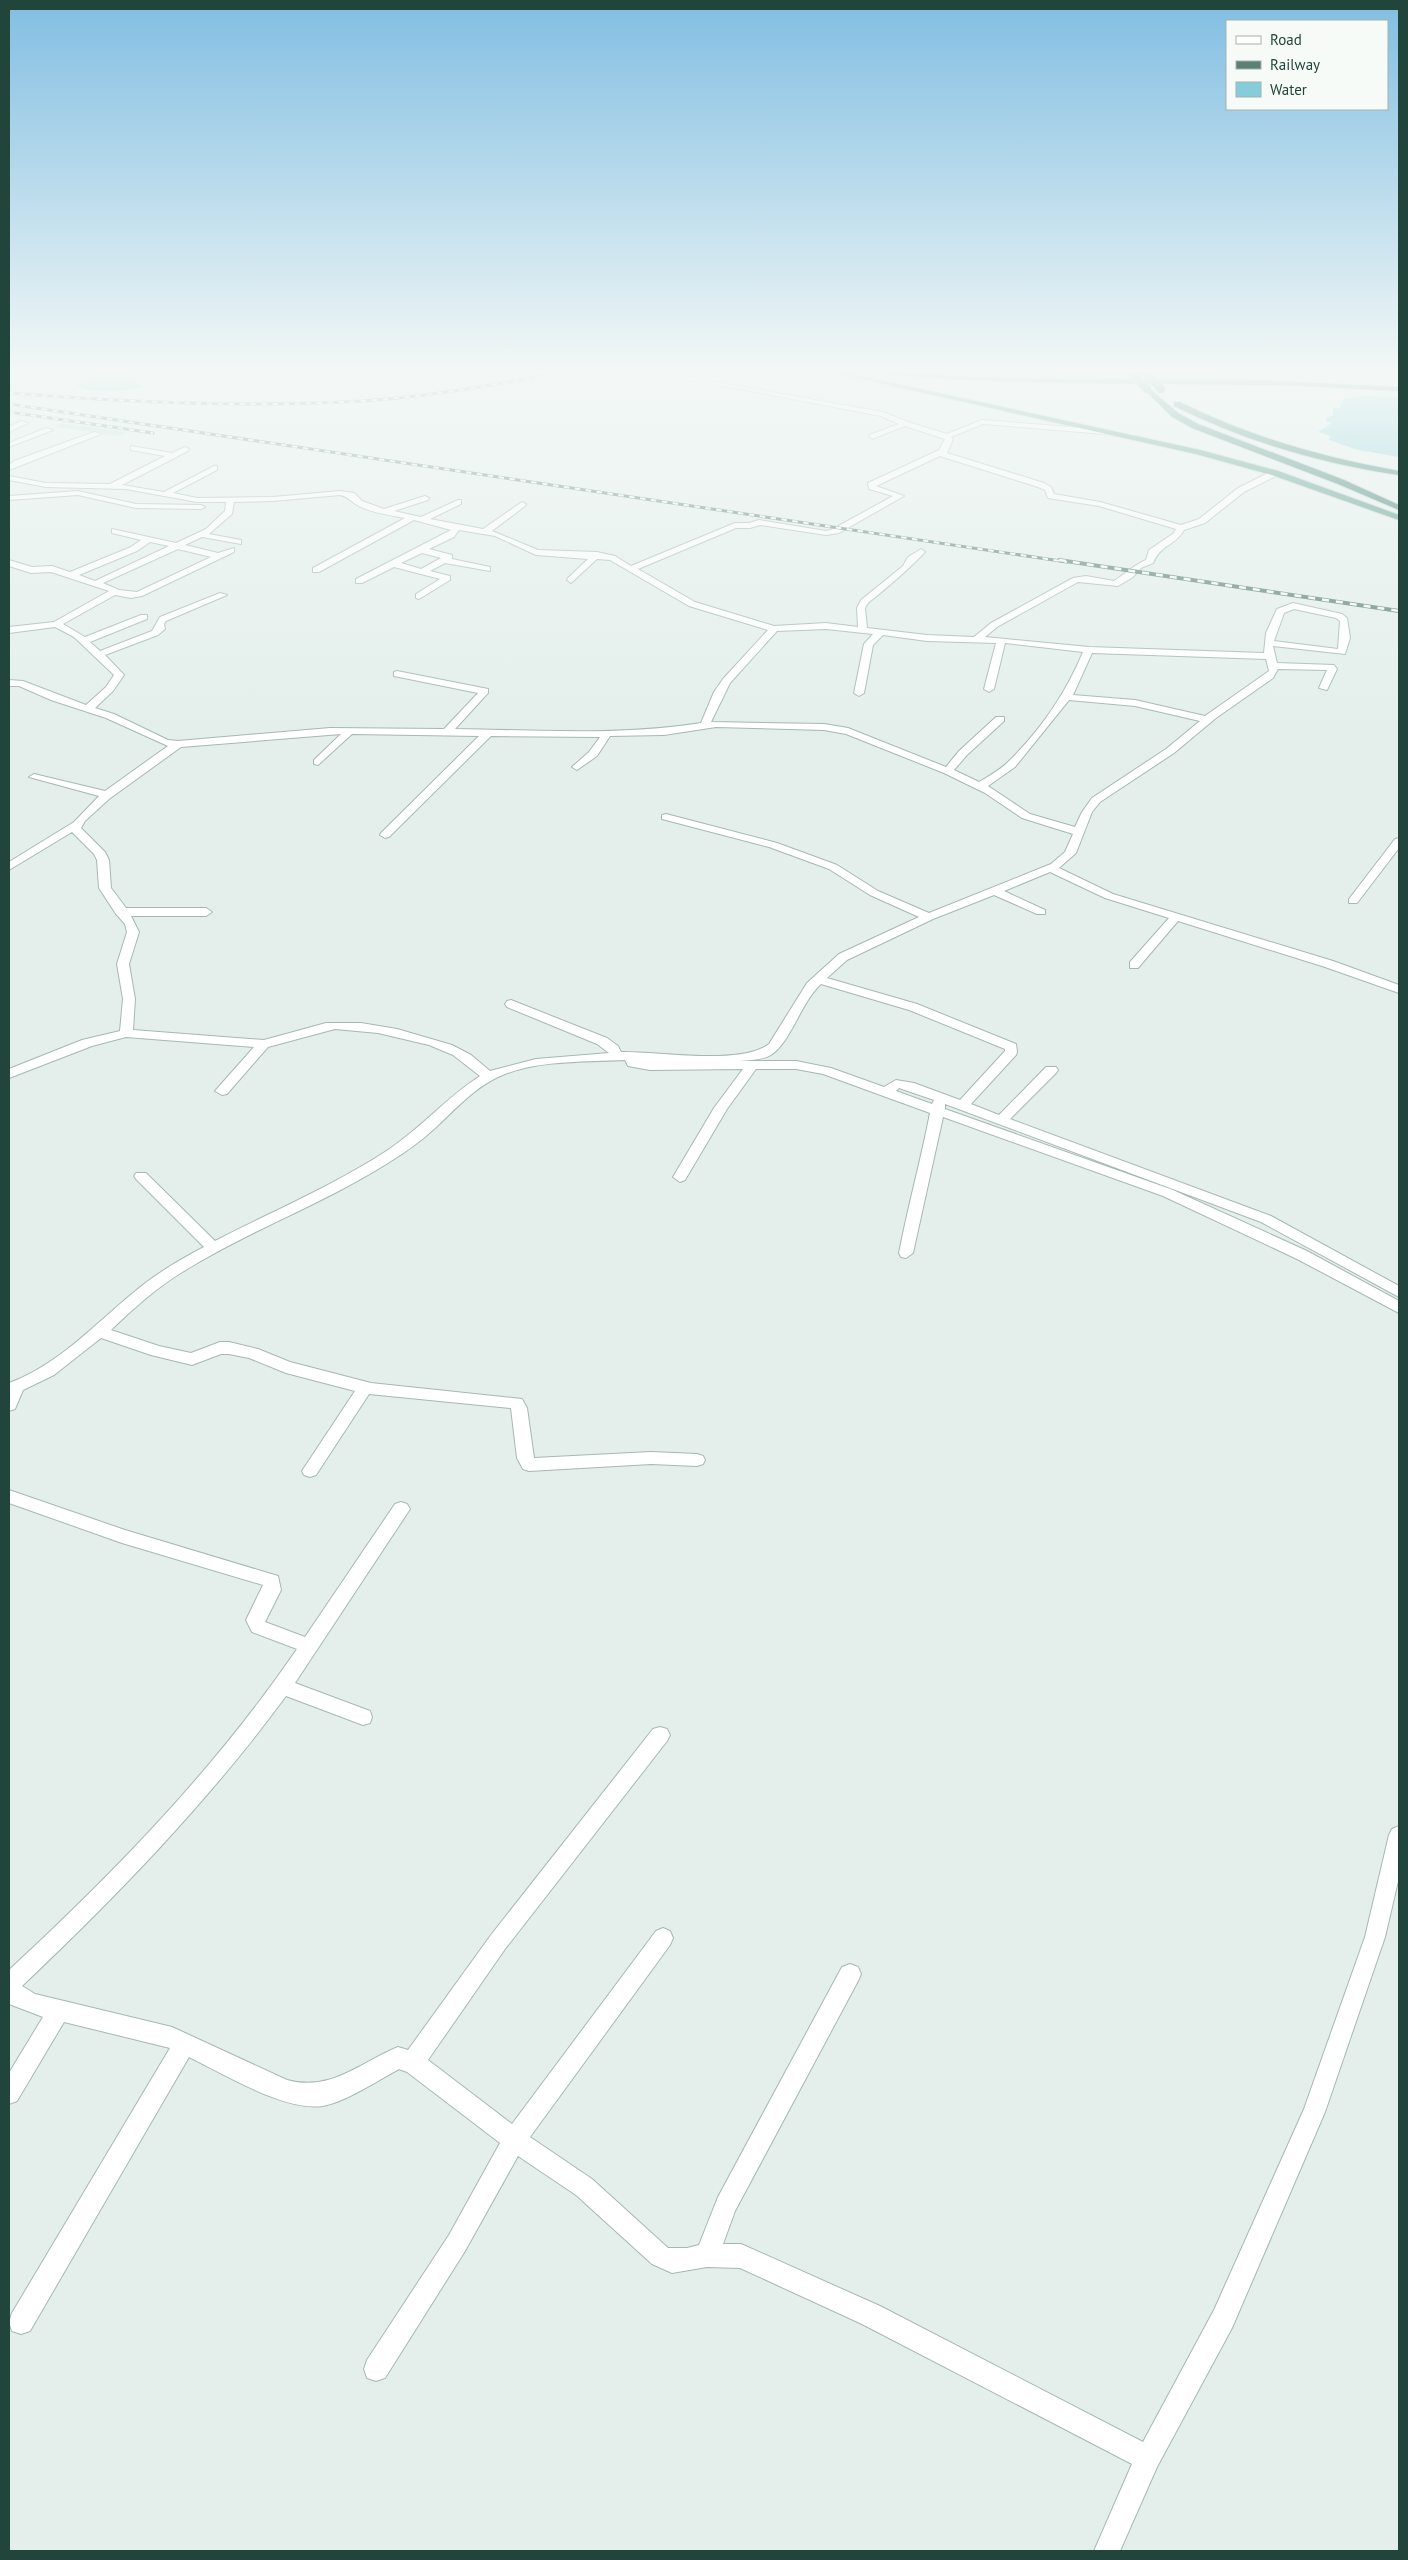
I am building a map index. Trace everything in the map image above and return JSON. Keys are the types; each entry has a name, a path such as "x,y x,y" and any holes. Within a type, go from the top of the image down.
{"highway":[{"path":"1318,488 1399,518"},
{"path":"1355,488 1399,508"},
{"path":"1365,488 1399,502"}],"street":[{"path":"134,488 187,499 230,503"},
{"path":"165,494 175,488"},
{"path":"338,488 366,506 408,520 420,520 455,530 485,532 504,536 536,552 612,558 633,568 692,604 772,631 826,626 863,630 876,636 939,639 978,638 1089,653 1271,661 1331,667 1332,669 1324,688"},
{"path":"633,568 735,525 750,526 759,522 821,533 836,531 900,496 877,488"},
{"path":"1047,488 1051,496 1055,498 1100,504 1181,528"},
{"path":"978,638 994,624 1076,580 1086,579 1110,584 1120,582 1138,566 1150,561 1152,552 1173,538 1181,528 1202,521 1244,488"},
{"path":"9,498 78,493 120,504 150,508 347,494"},
{"path":"383,512 425,498"},
{"path":"420,520 458,502"},
{"path":"97,583 202,535 228,512 230,503"},
{"path":"485,532 522,504"},
{"path":"316,570 408,520"},
{"path":"212,528 247,536"},
{"path":"359,581 422,550 455,530"},
{"path":"115,531 220,556"},
{"path":"202,535 238,542"},
{"path":"71,575 134,549 148,539"},
{"path":"9,563 31,570 48,568 112,588 115,592 131,595 139,594 231,550"},
{"path":"422,550 448,557 423,571"},
{"path":"863,630 861,608 864,602 907,567 911,559 921,552"},
{"path":"571,580 596,557"},
{"path":"444,560 487,569"},
{"path":"393,564 447,578 418,596"},
{"path":"9,630 56,624 115,592"},
{"path":"97,654 154,633 160,629 159,623 163,619 223,595"},
{"path":"9,1405 13,1388 41,1375 98,1332 156,1283 213,1247 326,1193 359,1174 421,1133 488,1076 521,1066 623,1057 712,1059 738,1058 764,1053 774,1046 801,999 818,979 843,958 929,917 1050,868 1070,853 1086,812 1096,800 1170,751 1208,720 1270,676 1274,671 1269,643 1279,614 1287,607 1293,606 1339,616 1344,620 1345,638 1342,652 1269,643"},
{"path":"84,641 144,617"},
{"path":"56,624 71,631 84,641 116,669 119,675 110,689 88,709"},
{"path":"705,725 719,692 726,681 772,631"},
{"path":"859,694 869,644 876,636"},
{"path":"989,689 1001,642"},
{"path":"980,786 1017,759 1067,697 1089,653"},
{"path":"397,674 485,691 447,732"},
{"path":"9,683 20,684 54,698 110,716 166,743 178,744 350,730 607,733 673,731 705,725 754,724 836,729 848,731 948,771 980,786 1010,808 1026,816 1079,832"},
{"path":"1067,697 1135,703 1208,720"},
{"path":"948,771 963,753 1000,719"},
{"path":"318,762 350,730"},
{"path":"385,835 488,733"},
{"path":"577,767 597,749 607,733"},
{"path":"9,867 78,824 108,795 178,744"},
{"path":"34,777 108,795"},
{"path":"666,817 782,848 833,868 874,892 929,917"},
{"path":"78,824 75,829 77,833 99,852 103,860 105,888 120,912 132,924 133,932 123,964 129,999 126,1032"},
{"path":"1353,901 1399,841"},
{"path":"1050,868 1108,896 1329,964 1399,989"},
{"path":"993,890 1041,912"},
{"path":"120,912 206,912"},
{"path":"1134,965 1175,918"},
{"path":"818,979 913,1007 1011,1047 1011,1052 1004,1061 964,1105"},
{"path":"511,1004 602,1041 633,1063 650,1066 796,1065 814,1068 1168,1193 1302,1255 1399,1308"},
{"path":"9,1074 87,1043 126,1032 264,1044 334,1025 351,1025 411,1038 457,1051 475,1063 488,1076"},
{"path":"222,1091 264,1044"},
{"path":"680,1176 721,1108 752,1066"},
{"path":"1001,1120 1051,1070"},
{"path":"886,1093 900,1084 941,1097 1266,1219 1399,1292"},
{"path":"906,1253 915,1206 926,1171 941,1097"},
{"path":"141,1176 213,1247"},
{"path":"98,1332 157,1351 192,1359 220,1348 230,1348 252,1353 286,1368 365,1388 516,1404 519,1408 524,1458 529,1465 651,1458 697,1460"},
{"path":"310,1471 365,1388"},
{"path":"9,1496 122,1536 272,1581 272,1590 255,1620 258,1628 308,1646"},
{"path":"401,1508 282,1686 238,1746 171,1823 73,1924 11,1992 32,2004 144,2030 185,2044 284,2092 303,2096 327,2094 398,2058 413,2062 514,2140 590,2192 660,2256 672,2261 687,2260 707,2254 741,2256 862,2311 1148,2458"},
{"path":"282,1686 363,1717"},
{"path":"413,2062 498,1942 660,1736"},
{"path":"1107,2551 1148,2458 1223,2319 1314,2112 1376,1937 1399,1835"},
{"path":"376,2369 458,2243 514,2140 663,1938"},
{"path":"707,2254 726,2205 850,1974"},
{"path":"9,2092 59,2011"},
{"path":"21,2322 185,2044"}],"railway":[{"path":"575,488 1067,562"},
{"path":"1059,560 1399,611"}]}
